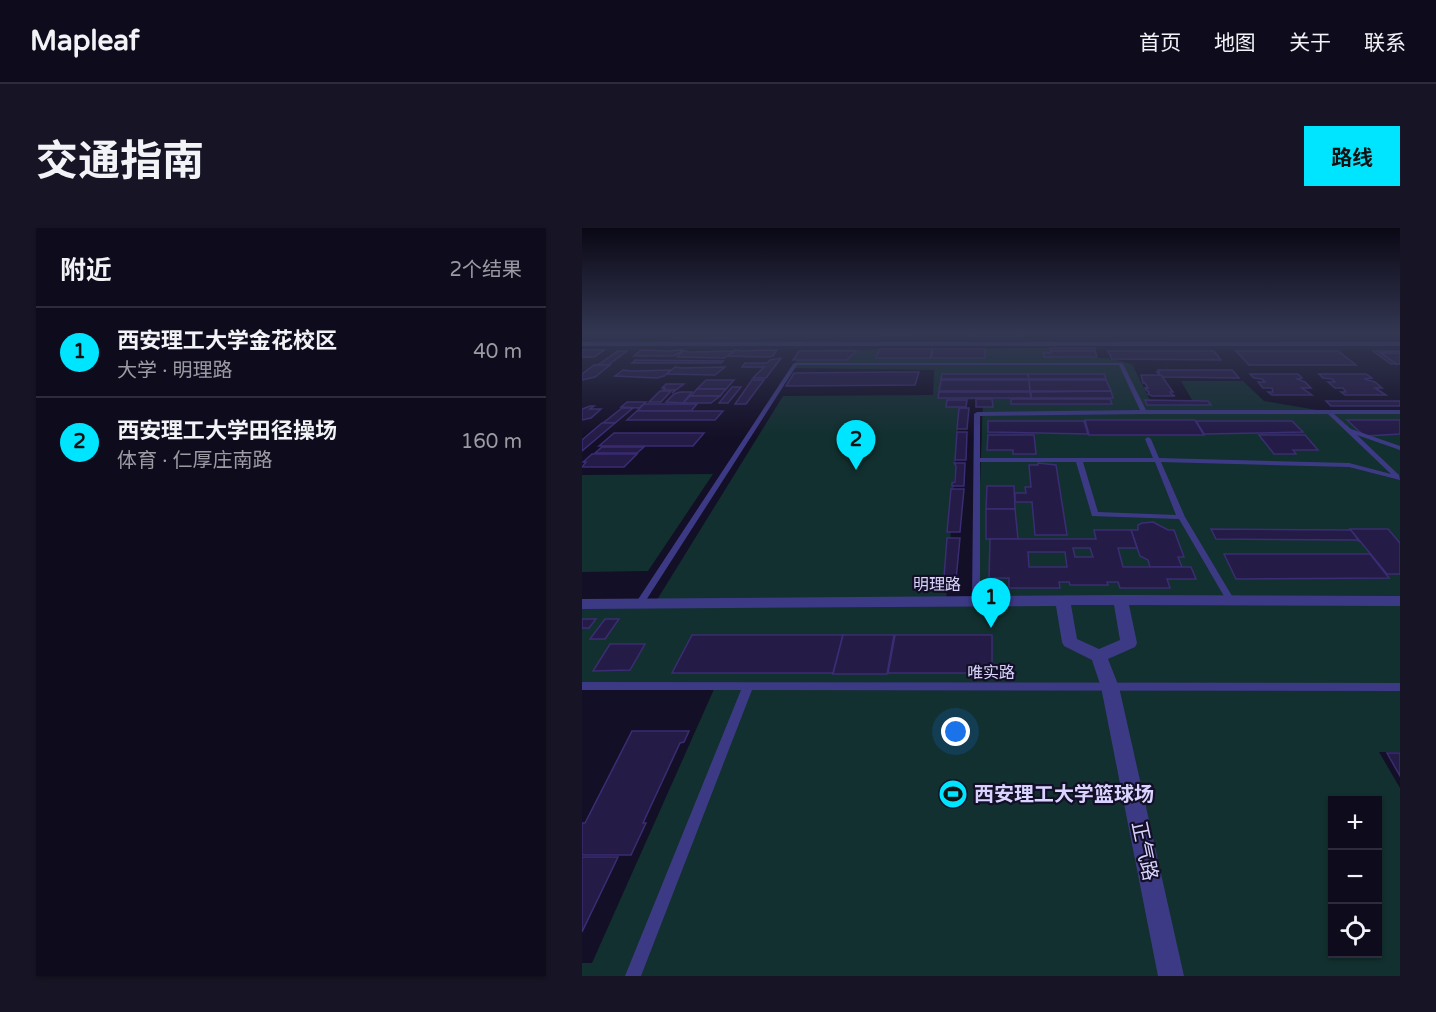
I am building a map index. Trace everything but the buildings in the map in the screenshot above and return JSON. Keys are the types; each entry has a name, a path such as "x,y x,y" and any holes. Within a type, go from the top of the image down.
{"street":[{"name":"明理路","path":"582,604 1120,600 1400,601"},
{"path":"1063,601 1070,642 1100,656 1129,643 1120,600"},
{"name":"正气路","path":"1100,656 1110,687 1171,976"}],"lane":[{"path":"640,603 792,368"},
{"path":"1122,368 1144,412"},
{"path":"1329,412 1399,479"},
{"path":"976,602 977,414 1400,412"},
{"path":"1347,430 1400,448"},
{"path":"1149,440 1181,517 1231,601"},
{"path":"977,460 1157,460 1349,465 1399,479"},
{"path":"1079,460 1095,514 1181,517"},
{"name":"唯实路","path":"582,686 1400,687"},
{"path":"633,976 748,687"}],"green space":[{"path":"792,368 1134,368 1150,400 1192,400 1181,381 1243,381 1264,401 1329,412 1400,411 1400,603 976,601 983,399 960,400 946,602 655,603 783,396 933,395 934,370"},
{"path":"713,474 648,571 582,572 582,475"},
{"path":"1400,604 1400,752 1379,752 1400,788 1400,976 582,976 582,963 592,963 715,687 582,687 582,605"}],"place":[{"name":"西安理工大学田径操场","path":"856,470"},
{"name":"西安理工大学金花校区","path":"991,628"},
{"name":"西安理工大学篮球场","path":"953,794"}]}
